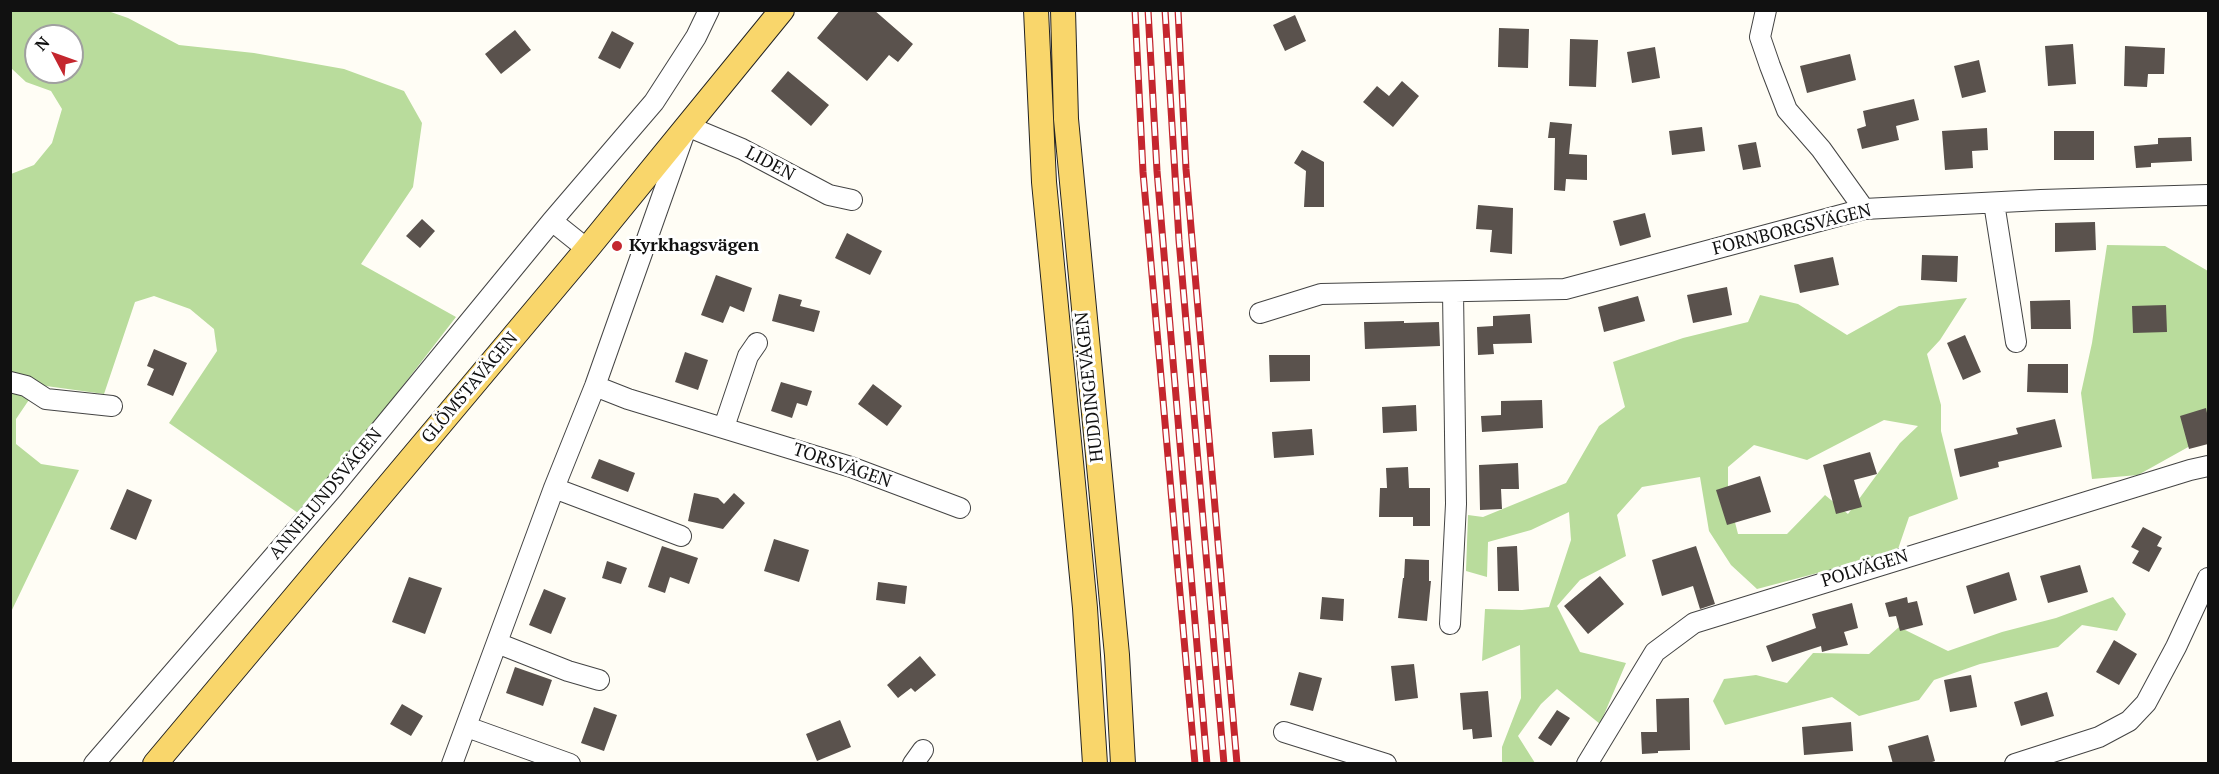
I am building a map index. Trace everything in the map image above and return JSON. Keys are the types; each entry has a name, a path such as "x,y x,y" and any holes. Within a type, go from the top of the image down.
{"main road":[{"name":"GLÖMSTAVÄGEN","path":"155,764 586,249 782,10"},
{"name":"HUDDINGEVÄGEN","path":"1036,10 1044,182 1086,608 1095,764"},
{"name":"HUDDINGEVÄGEN","path":"1063,10 1066,119 1117,655 1123,764"}],"street":[{"name":"ANNELUNDSVÄGEN","path":"94,764 332,489 552,221 654,102 696,37 709,10"},
{"path":"1766,10 1760,37 1788,110 1821,149 1864,208"},
{"path":"452,764 554,488 595,386 687,126"},
{"name":"LIDEN","path":"687,126 742,149 829,195 852,200"},
{"name":"FORNBORGSVÄGEN","path":"1260,313 1321,294 1565,289 1864,208 2208,195"},
{"path":"1994,203 2016,342"},
{"path":"552,221 586,249"},
{"path":"1450,624 1456,504 1453,292"},
{"path":"724,427 748,356 757,343"},
{"path":"10,382 26,386 46,399 112,406"},
{"name":"TORSVÄGEN","path":"595,386 628,399 851,467 960,508"},
{"name":"POLVÄGEN","path":"1587,764 1655,652 1694,623 2208,466"},
{"path":"554,488 681,536"},
{"path":"2015,764 2099,737 2130,722 2146,703 2176,647 2208,578"},
{"path":"497,643 568,671 599,680"},
{"path":"467,727 570,764"},
{"path":"1284,732 1386,764"}],"green space":[{"path":"11,11 108,11 128,18 179,45 254,53 344,69 404,91 422,123 413,187 361,264 456,317 350,454 298,513 169,423 217,351 214,329 190,309 154,296 135,302 104,394 39,385 16,419 16,444 41,464 79,470 11,612 11,174 34,165 52,143 62,109 51,91 32,84 84,84 84,24 24,24 24,80 11,68"},
{"path":"2107,245 2165,246 2208,271 2208,436 2138,475 2092,479 2081,393 2092,343"},
{"path":"1760,295 1798,304 1847,335 1899,306 1967,298 1940,340 1927,354 1941,405 1941,431 1958,499 1909,517 1897,552 1757,589 1731,565 1709,531 1700,477 1642,487 1617,515 1626,556 1580,580 1557,606 1580,652 1626,663 1600,724 1557,689 1541,704 1518,736 1535,763 1502,763 1502,747 1521,698 1520,645 1482,661 1485,609 1522,610 1549,607 1571,540 1569,512 1531,530 1488,542 1487,577 1466,571 1468,515 1483,517 1566,483 1599,426 1625,407 1613,362 1683,338 1748,322","holes":["1884,420 1918,426 1900,443 1848,514 1825,495 1787,534 1738,534 1728,495 1728,467 1754,445 1807,460"]},
{"path":"2113,597 2126,614 2117,631 2082,625 2058,647 1980,664 1934,680 1919,700 1859,716 1832,697 1725,725 1713,701 1724,679 1756,675 1787,683 1813,653 1869,654 1899,627 1948,651 2002,632 2056,618"}],"building":[{"path":"840,10 874,10 913,44 898,62 889,55 867,81 817,38"},
{"path":"1295,15 1306,41 1285,51 1273,25"},
{"path":"1499,28 1529,29 1528,68 1498,67"},
{"path":"515,30 531,50 501,74 485,54"},
{"path":"612,31 634,43 620,69 598,58"},
{"path":"1570,39 1598,40 1596,87 1569,86"},
{"path":"2073,44 2076,84 2048,86 2045,46"},
{"path":"2125,46 2165,48 2164,74 2148,74 2147,87 2124,86"},
{"path":"1655,47 1660,78 1632,83 1627,52"},
{"path":"1850,54 1856,80 1807,93 1800,66"},
{"path":"1979,60 1986,92 1962,98 1954,66"},
{"path":"788,71 829,105 811,126 771,91"},
{"path":"1402,81 1419,96 1393,127 1363,102 1377,86 1389,96"},
{"path":"1914,99 1919,120 1896,126 1899,140 1862,149 1857,129 1866,126 1863,111"},
{"path":"1550,122 1572,124 1569,154 1587,155 1587,180 1566,179 1565,191 1554,190 1555,138 1548,138"},
{"path":"1702,127 1705,151 1672,155 1669,131"},
{"path":"1987,128 1988,150 1972,151 1973,168 1945,170 1942,131"},
{"path":"2054,131 2094,131 2094,160 2054,160"},
{"path":"2191,137 2192,161 2151,163 2151,167 2136,168 2134,146 2158,144 2158,138"},
{"path":"1756,142 1761,167 1743,170 1738,145"},
{"path":"1302,150 1324,162 1324,207 1304,207 1306,171 1294,163"},
{"path":"1478,205 1513,208 1512,254 1490,252 1492,230 1476,229"},
{"path":"1645,213 1651,237 1620,246 1613,221"},
{"path":"422,219 435,231 420,248 406,236"},
{"path":"2095,222 2096,250 2055,252 2055,223"},
{"path":"847,233 882,251 870,275 835,258"},
{"path":"1922,255 1958,256 1957,282 1921,280"},
{"path":"1833,257 1839,285 1800,293 1794,265"},
{"path":"716,275 752,288 744,312 730,306 723,323 701,315"},
{"path":"1727,287 1732,315 1693,323 1687,295"},
{"path":"779,294 802,300 800,306 820,311 814,332 772,321"},
{"path":"1638,296 1645,321 1604,332 1598,307"},
{"path":"2070,300 2071,329 2031,329 2030,301"},
{"path":"2166,305 2167,332 2133,333 2132,306"},
{"path":"1530,314 1532,343 1493,344 1494,354 1478,355 1477,327 1493,326 1493,316"},
{"path":"1404,321 1404,323 1439,322 1440,346 1365,349 1364,322"},
{"path":"1965,335 1981,372 1963,380 1947,343"},
{"path":"154,349 187,363 173,396 147,385 154,369 147,366"},
{"path":"685,352 708,360 698,390 675,382"},
{"path":"1269,355 1310,355 1310,381 1270,382"},
{"path":"2028,364 2068,364 2068,393 2027,392"},
{"path":"781,382 812,391 807,406 797,403 792,418 771,411"},
{"path":"873,384 902,406 887,426 858,404"},
{"path":"1542,400 1543,428 1482,432 1481,416 1501,415 1501,401"},
{"path":"1416,405 1417,431 1383,433 1382,407"},
{"path":"2206,408 2208,444 2189,449 2180,416"},
{"path":"2055,419 2062,447 1998,462 1999,467 1960,477 1954,449 2018,434 2016,428"},
{"path":"1312,429 1314,455 1274,458 1272,432"},
{"path":"1870,452 1877,474 1854,480 1862,507 1836,514 1823,465"},
{"path":"599,459 635,473 628,492 591,478"},
{"path":"1518,463 1519,489 1501,489 1502,509 1480,510 1479,465"},
{"path":"1408,467 1409,488 1430,488 1430,526 1413,526 1413,517 1379,517 1380,488 1387,488 1386,468"},
{"path":"1760,476 1771,512 1727,525 1716,490"},
{"path":"127,489 152,500 136,540 110,529"},
{"path":"694,493 718,498 724,504 734,493 745,503 723,529 688,521"},
{"path":"2143,527 2162,537 2157,546 2162,548 2149,572 2132,563 2139,551 2131,547"},
{"path":"774,539 809,550 799,582 764,571"},
{"path":"662,546 698,558 689,584 670,577 665,593 648,587"},
{"path":"1517,546 1519,591 1498,591 1497,547"},
{"path":"1696,546 1715,604 1700,609 1693,586 1662,596 1652,560"},
{"path":"1405,559 1429,560 1429,581 1431,581 1427,621 1398,618"},
{"path":"607,561 627,568 621,584 602,578"},
{"path":"2080,565 2088,592 2048,603 2040,576"},
{"path":"2009,572 2017,600 1974,614 1966,586"},
{"path":"1600,576 1624,604 1588,634 1564,606"},
{"path":"409,577 442,588 425,634 392,622"},
{"path":"878,582 907,586 905,604 876,600"},
{"path":"544,589 566,598 551,634 529,625"},
{"path":"1322,597 1344,599 1343,621 1320,619"},
{"path":"1907,597 1908,603 1917,601 1923,625 1900,631 1896,616 1889,617 1885,603"},
{"path":"1852,603 1858,628 1844,632 1848,645 1822,652 1821,646 1772,662 1766,646 1816,628 1812,614"},
{"path":"2114,640 2137,654 2119,685 2096,672"},
{"path":"920,656 936,675 915,692 911,688 898,698 887,685"},
{"path":"1414,664 1418,698 1395,701 1391,666"},
{"path":"515,667 552,680 543,706 506,693"},
{"path":"1299,672 1322,678 1313,711 1290,705"},
{"path":"1971,675 1977,707 1950,712 1944,680"},
{"path":"1488,691 1492,737 1473,739 1472,729 1463,730 1460,693"},
{"path":"2047,692 2054,716 2021,726 2014,702"},
{"path":"1689,698 1690,750 1642,754 1641,732 1657,732 1656,699"},
{"path":"402,704 423,716 411,736 390,724"},
{"path":"594,707 617,715 604,751 581,743"},
{"path":"1557,710 1570,718 1551,746 1538,738"},
{"path":"840,720 851,747 817,761 806,734"},
{"path":"1851,722 1853,751 1804,755 1802,727"},
{"path":"1928,735 1935,761 1926,764 1893,764 1888,746"}],"railway":[{"path":"1135,10 1143,172 1195,764"},
{"path":"1148,10 1157,171 1207,764"},
{"path":"1165,10 1179,240 1224,764"},
{"path":"1178,10 1186,169 1237,764"}],"place":[{"name":"Kyrkhagsvägen","path":"617,246"}]}
